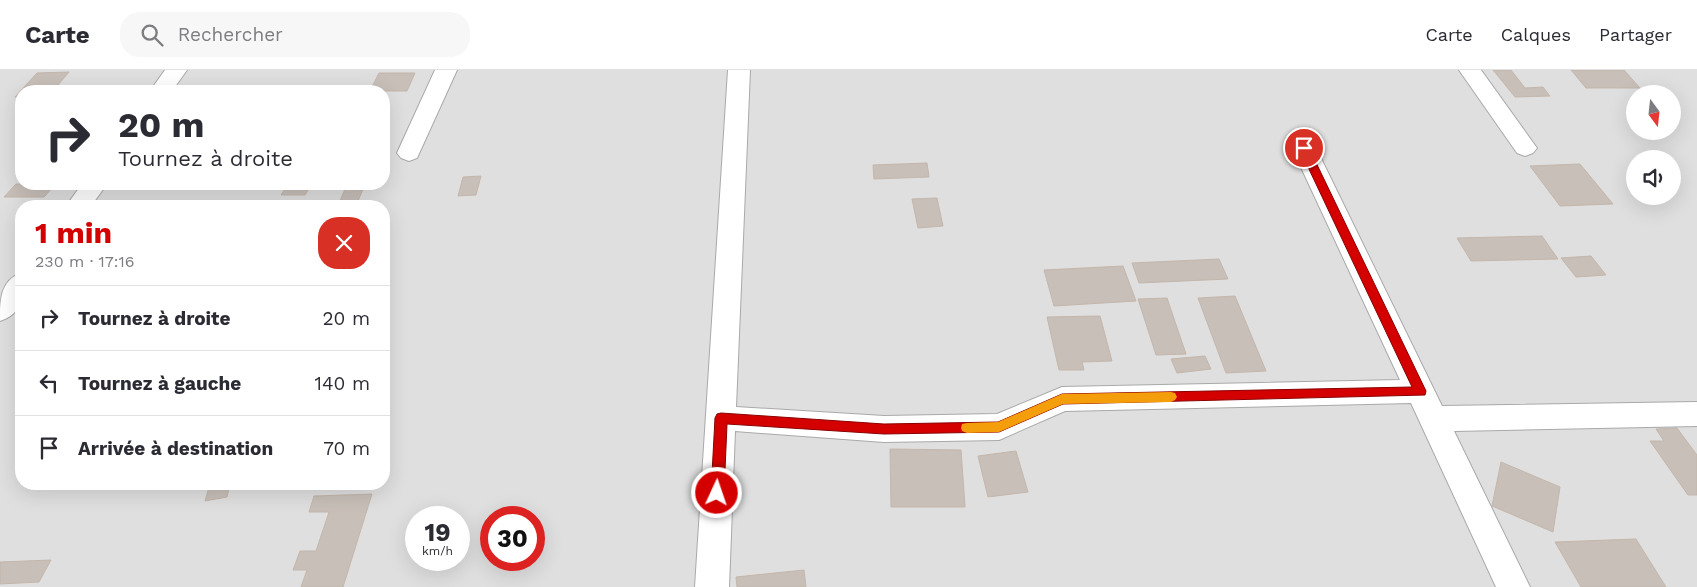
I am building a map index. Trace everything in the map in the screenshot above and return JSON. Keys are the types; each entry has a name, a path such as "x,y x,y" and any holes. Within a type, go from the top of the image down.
{"street":[{"path":"165,85 176,70"},
{"path":"410,153 446,70"},
{"path":"712,587 739,70"},
{"path":"1470,70 1525,148"},
{"path":"1304,148 1513,587"},
{"path":"83,200 90,190"},
{"path":"0,311 15,291"},
{"path":"721,418 884,429 999,427 1062,399 1420,391"},
{"path":"1434,419 1697,414"}],"shaded area":[{"path":"0,70 1697,70 1697,587 0,587"}],"building":[{"path":"1493,70 1511,70 1525,88 1543,87 1550,96 1515,97"},
{"path":"1571,70 1624,70 1637,85 1626,85 1626,88 1586,88"},
{"path":"69,72 58,85 26,85 37,73"},
{"path":"379,73 415,73 407,91 390,91 390,85 373,85"},
{"path":"927,163 929,177 874,179 873,165"},
{"path":"1580,164 1613,204 1560,206 1530,166"},
{"path":"481,176 476,195 458,196 463,177"},
{"path":"15,185 15,190 50,190 44,197 4,197"},
{"path":"284,190 308,190 305,195 281,195"},
{"path":"345,190 363,190 358,200 340,200"},
{"path":"937,198 943,226 918,228 912,199"},
{"path":"1542,236 1558,259 1471,261 1457,238"},
{"path":"1591,256 1606,275 1576,277 1561,258"},
{"path":"1219,259 1228,279 1139,283 1132,263"},
{"path":"1123,266 1136,301 1054,306 1044,270"},
{"path":"1235,296 1266,371 1226,373 1198,298"},
{"path":"1167,298 1186,354 1156,355 1138,299"},
{"path":"1100,316 1112,361 1082,362 1084,370 1059,370 1047,317"},
{"path":"1205,356 1211,369 1177,373 1171,359"},
{"path":"1677,428 1697,455 1697,495 1688,495 1650,441 1664,441 1656,429"},
{"path":"890,449 961,450 965,507 891,507"},
{"path":"1016,451 1028,492 988,497 978,456"},
{"path":"1501,462 1560,487 1553,532 1492,506"},
{"path":"208,490 229,490 227,497 205,501"},
{"path":"372,494 343,587 301,587 307,570 293,570 300,551 316,551 329,512 309,512 314,496"},
{"path":"1636,539 1666,587 1581,587 1555,542"},
{"path":"51,560 39,582 0,584 0,562"},
{"path":"804,570 806,587 737,587 736,577"}],"slow traffic":[{"path":"967,428 999,427 1062,399 1171,397"}],"route":[{"path":"717,493 721,418 884,429 999,427 1062,399 1420,391 1304,148"}]}
